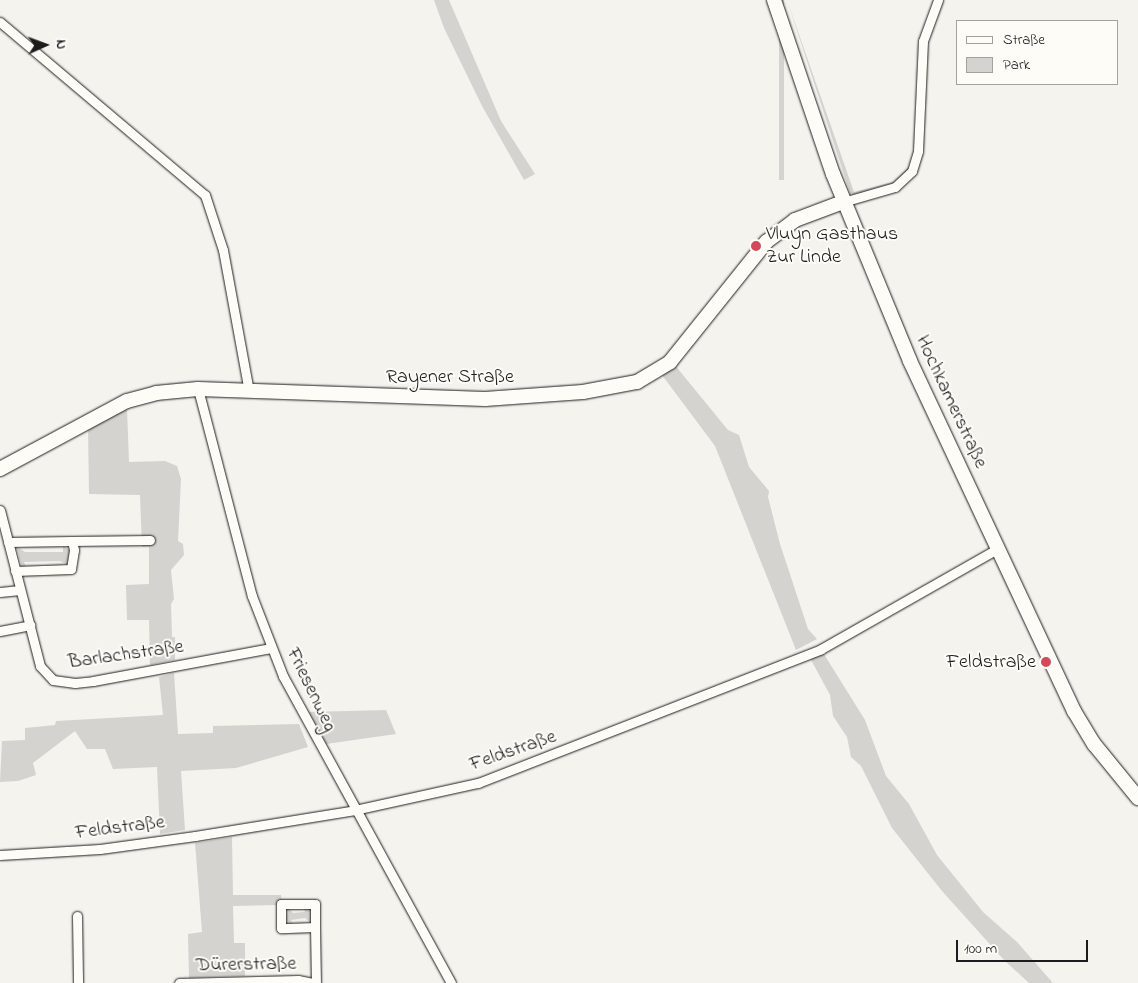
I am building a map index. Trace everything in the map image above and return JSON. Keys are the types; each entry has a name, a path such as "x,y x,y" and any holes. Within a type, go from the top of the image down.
{"street":[{"name":"Hochkamerstraße","path":"774,0 844,202 875,283 997,549 1074,711 1094,744 1138,798"},
{"path":"844,202 895,187 912,171 918,151 923,41 938,0"},
{"path":"0,22 205,195 223,250 249,391"},
{"name":"Rayener Straße","path":"0,469 127,401 156,393 198,389 485,399 583,392 637,382 670,362 766,242 795,220 844,202"},
{"name":"Friesenweg","path":"198,389 232,525 271,648 306,723 409,902 451,983"},
{"name":"Barlachstraße","path":"0,510 43,671 53,680 75,683 169,669 271,648"},
{"path":"8,542 150,540"},
{"path":"15,571 71,569 74,562 72,541"},
{"name":"Feldstraße","path":"0,854 100,850 355,810 478,783 822,649 997,549"},
{"path":"0,592 20,590"},
{"path":"0,631 30,625"},
{"path":"314,983 315,927 315,904 281,904 281,928 315,927"},
{"path":"77,916 78,983"},
{"name":"Dürerstraße","path":"179,983 298,980 314,983"}],"green space":[{"path":"434,0 449,0 501,121 535,174 524,180 482,106 444,28"},
{"path":"779,0 784,0 784,180 779,180"},
{"path":"787,0 854,192 893,182 913,163 898,182 854,195 850,193"},
{"path":"674,364 728,430 739,435 749,467 769,491 768,497 780,544 808,629 817,639 796,650 715,446 662,375"},
{"path":"127,409 129,462 165,461 177,466 181,479 178,541 183,544 184,555 171,570 174,599 171,604 172,637 175,637 175,660 150,665 149,620 127,620 126,585 149,584 149,547 142,547 140,495 89,494 88,427"},
{"path":"16,546 25,552 63,552 63,546 70,550 68,565 60,561 24,562 26,567 22,568"},
{"path":"822,651 865,720 886,776 909,804 937,855 983,912 1017,942 1053,983 1029,983 1005,961 942,891 892,828 861,766 851,757 847,737 833,716 830,695 810,658"},
{"path":"174,673 178,734 213,733 213,726 299,724 308,747 236,768 181,771 185,830 160,834 157,767 113,769 105,749 87,749 75,731 33,763 36,775 18,781 0,782 2,741 25,740 25,728 55,725 56,721 163,715 159,677"},
{"path":"386,710 396,734 326,744 309,712"},
{"path":"232,837 233,895 281,895 282,901 278,905 233,906 234,943 245,943 245,976 189,978 188,934 202,932 195,843"},
{"path":"303,906 311,908 311,923 305,918 291,920 293,925 285,922 288,907 293,913 305,912"}],"place":[{"name":"Vluyn Gasthaus Zur Linde","path":"756,246"},
{"name":"Feldstraße","path":"1046,662"}]}
